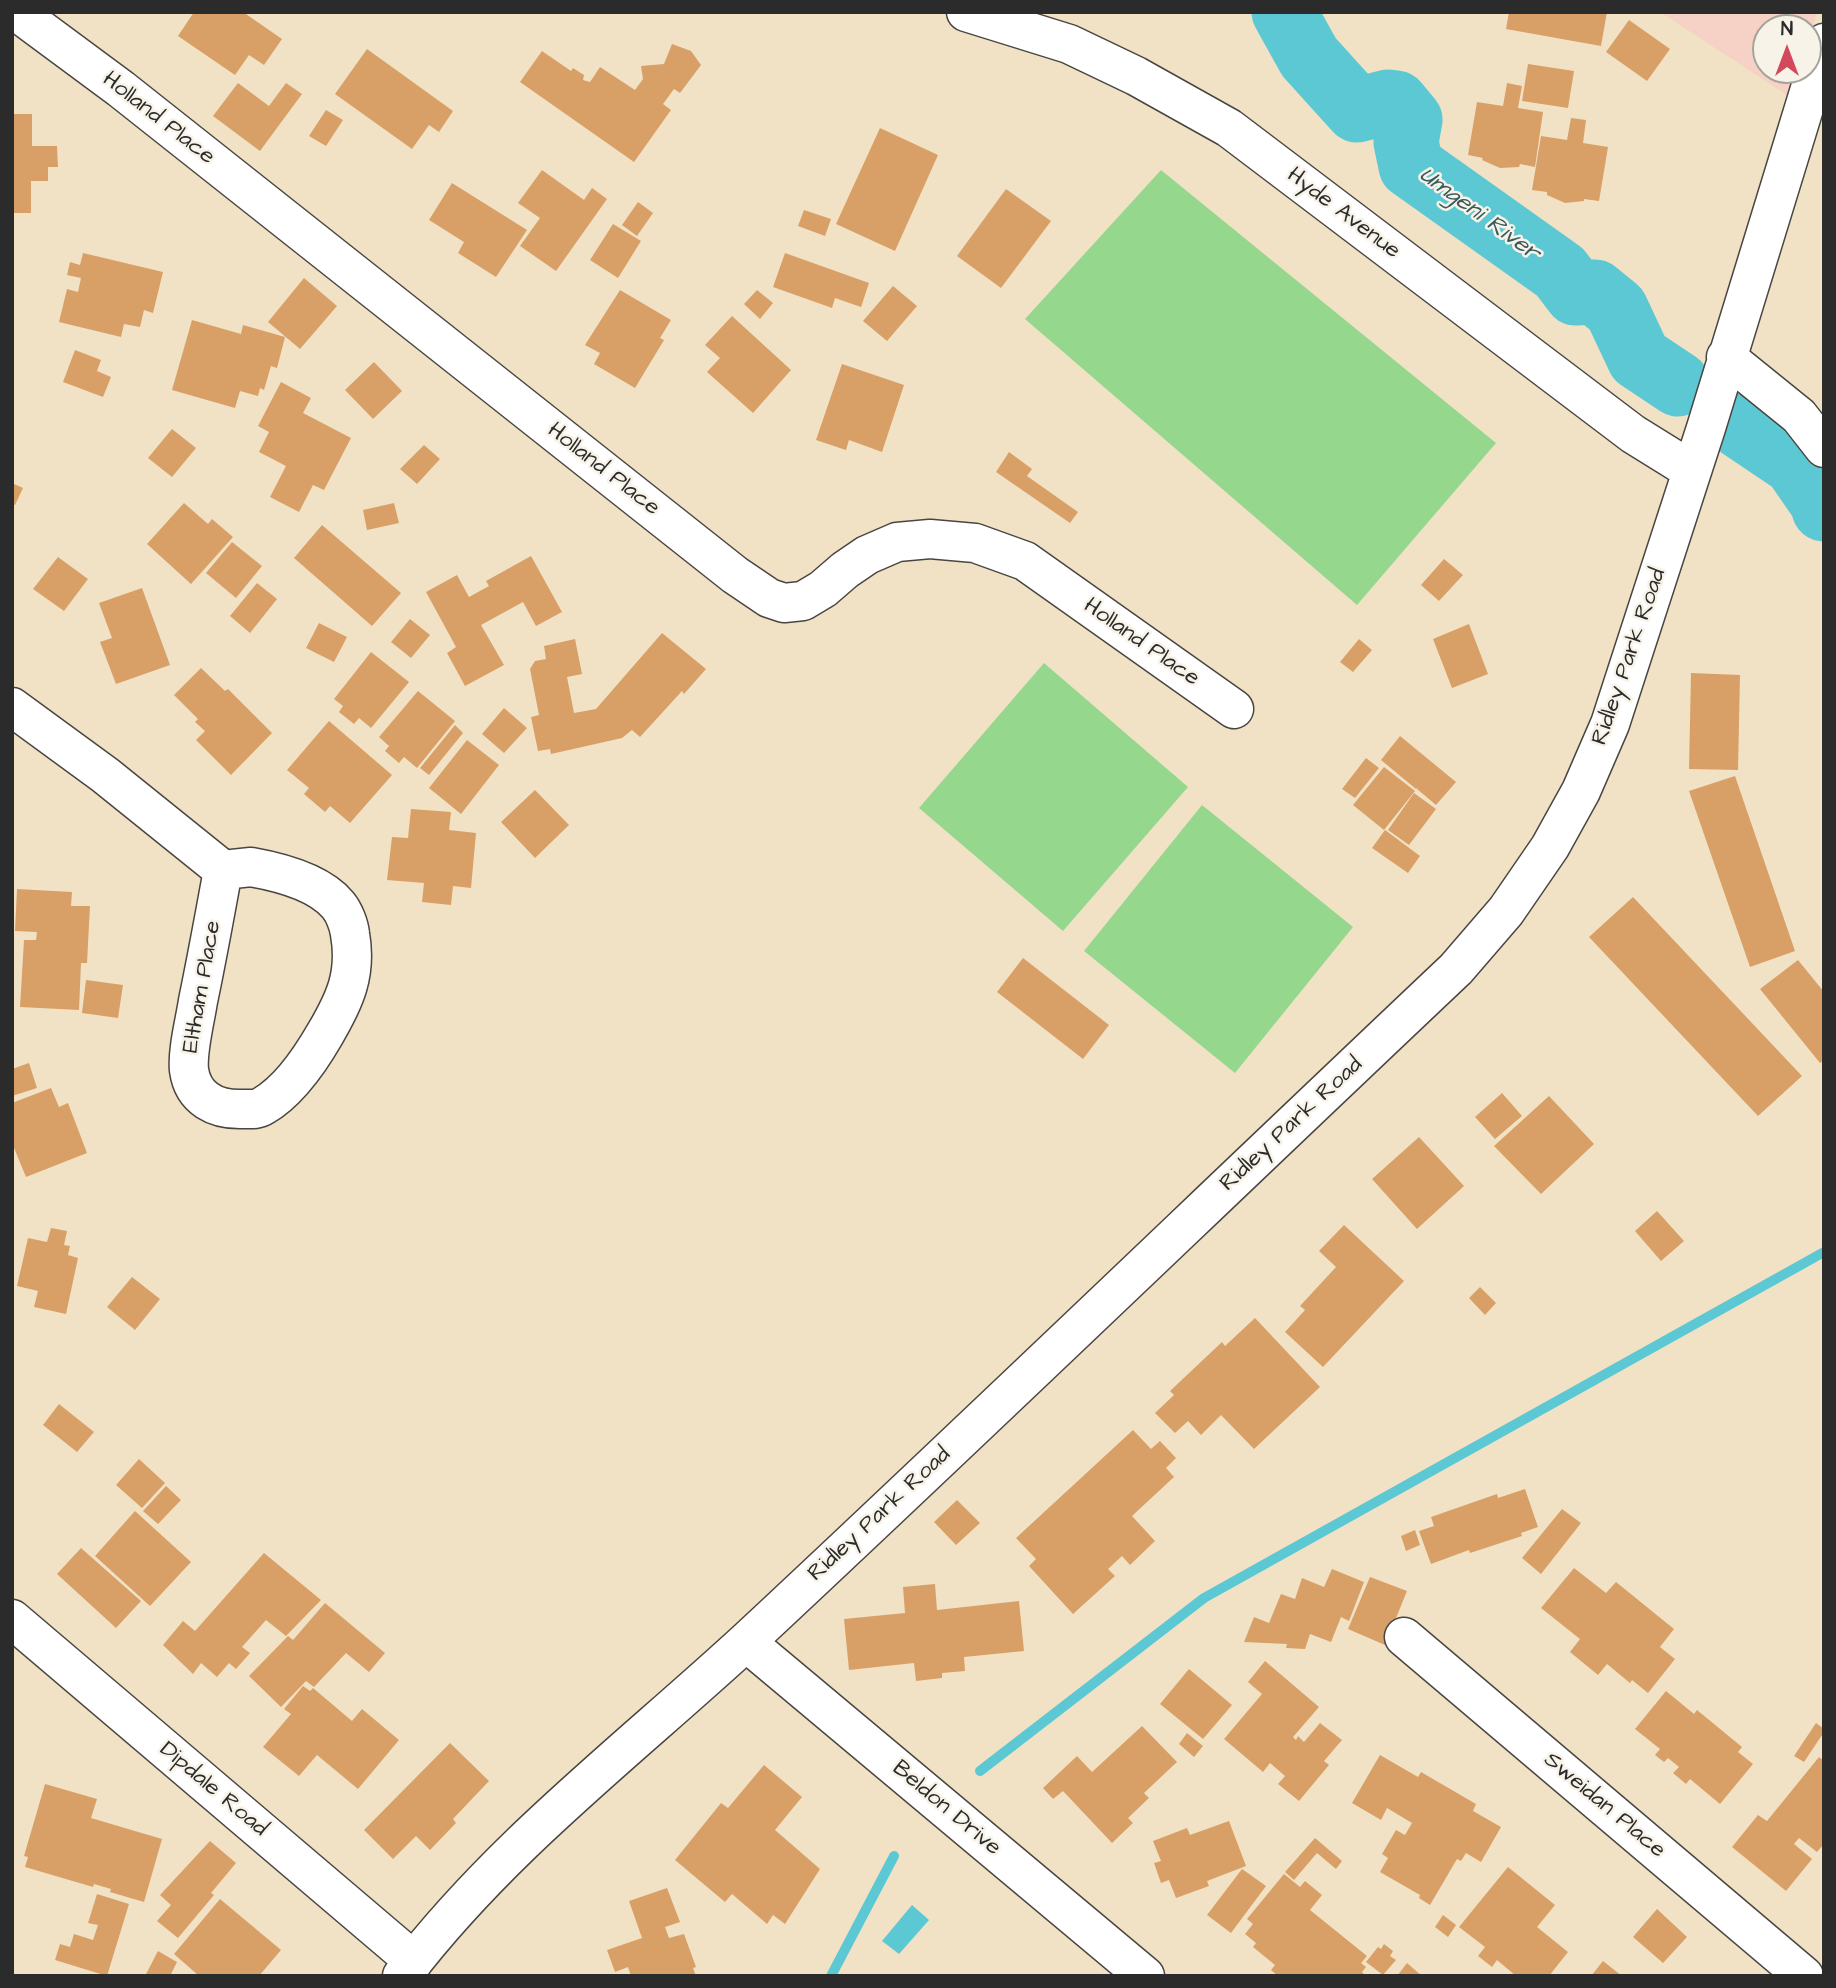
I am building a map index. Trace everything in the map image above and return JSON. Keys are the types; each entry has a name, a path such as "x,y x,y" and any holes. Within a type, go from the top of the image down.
{"street":[{"name":"Holland Place","path":"17,12 121,89 724,567 769,598 784,603 803,601 867,555 897,541 930,539 975,543 1025,561 1234,709"},
{"name":"Hyde Avenue","path":"965,12 1069,44 1136,76 1229,128 1633,435 1691,470"},
{"name":"Ridley Park Road","path":"408,1968 484,1882 568,1801 746,1642 1456,969 1506,911 1550,847 1581,790 1611,724 1824,43"},
{"path":"1726,357 1798,416 1824,448"},
{"path":"12,707 105,775 223,870"},
{"name":"Eltham Place","path":"251,867 264,869 310,884 338,905 349,926 353,953 352,973 341,1008 317,1048 280,1094 260,1109 233,1109 212,1105 197,1094 189,1070 193,1029 223,870 251,867"},
{"name":"Dipdale Road","path":"12,1619 408,1968"},
{"name":"Sweidan Place","path":"1404,1637 1804,1976"},
{"name":"Beldon Drive","path":"746,1642 1145,1976"}],"shaded area":[{"path":"1660,12 1817,12 1752,14 1752,72"},
{"path":"1770,84 1794,84 1790,97"}],"green space":[{"path":"1161,170 1496,443 1357,605 1025,319"},
{"path":"1044,663 1188,787 1063,931 919,808"},
{"path":"1202,805 1353,927 1235,1073 1084,951"}],"water":[{"path":"912,1905 929,1920 899,1954 882,1941"}],"building":[{"path":"194,12 243,12 282,39 264,65 249,55 235,75 178,36"},
{"path":"1509,12 1607,12 1601,46 1506,29"},
{"path":"1629,20 1670,49 1647,81 1606,52"},
{"path":"672,44 691,51 701,65 680,93 674,89 663,104 671,110 634,162 520,82 542,51 571,71 573,68 584,75 583,80 590,82 600,67 635,90 643,79 641,66 664,64"},
{"path":"367,49 453,111 439,132 429,125 412,149 335,94"},
{"path":"1528,64 1574,71 1568,108 1522,101"},
{"path":"238,83 269,106 286,83 302,94 260,151 213,116"},
{"path":"1507,83 1522,86 1518,108 1543,112 1535,167 1520,164 1519,167 1500,168 1482,160 1483,158 1468,155 1477,102 1503,106"},
{"path":"326,110 343,120 326,146 309,136"},
{"path":"12,114 32,114 32,146 57,146 58,167 48,167 48,181 31,181 31,213 12,213"},
{"path":"1571,118 1586,120 1583,143 1608,147 1599,201 1584,199 1565,203 1547,195 1547,192 1532,190 1541,136 1567,140"},
{"path":"880,128 938,155 895,251 836,224"},
{"path":"542,170 584,200 592,188 607,199 556,271 520,246 540,218 518,203"},
{"path":"452,183 527,230 496,277 458,253 464,242 429,220"},
{"path":"1006,189 1051,221 1001,288 957,256"},
{"path":"638,202 653,213 637,236 622,225"},
{"path":"804,210 831,219 825,236 798,226"},
{"path":"613,224 641,241 618,278 590,260"},
{"path":"83,253 163,272 153,313 144,310 140,327 124,324 121,337 59,322 67,289 78,292 81,278 67,275 70,262 80,265"},
{"path":"785,253 869,283 861,307 835,298 832,308 773,287"},
{"path":"304,278 337,306 300,349 268,322"},
{"path":"893,286 917,306 887,341 863,321"},
{"path":"620,290 671,320 660,338 664,340 635,388 594,364 600,353 585,345"},
{"path":"757,290 773,303 760,319 744,304"},
{"path":"732,316 791,370 753,413 707,372 720,358 705,345"},
{"path":"192,320 241,334 243,325 285,337 277,368 271,366 264,390 260,388 258,396 240,391 235,408 172,390"},
{"path":"75,350 101,360 97,371 111,377 103,397 63,382"},
{"path":"374,362 402,391 373,419 345,390"},
{"path":"842,364 904,385 882,452 849,440 846,450 816,440"},
{"path":"281,382 311,398 303,413 351,438 324,490 313,485 299,512 270,497 286,466 259,452 269,432 258,426"},
{"path":"172,429 196,448 172,477 148,458"},
{"path":"424,445 440,459 417,484 400,469"},
{"path":"1009,452 1032,469 1027,476 1078,512 1070,523 996,472"},
{"path":"12,483 23,488 15,505 12,504"},
{"path":"184,503 208,524 212,519 233,537 191,584 147,544"},
{"path":"394,503 399,523 367,530 363,510"},
{"path":"322,525 401,593 372,626 294,558"},
{"path":"232,542 262,566 236,598 206,573"},
{"path":"531,556 562,612 536,626 523,602 481,625 504,665 465,686 447,653 456,647 426,592 457,575 469,597 489,586 486,581"},
{"path":"58,557 88,579 64,611 33,589"},
{"path":"1444,559 1463,575 1439,601 1421,585"},
{"path":"257,583 277,599 250,633 230,616"},
{"path":"142,588 170,665 116,684 100,642 112,638 99,603"},
{"path":"410,619 430,635 411,658 391,642"},
{"path":"319,623 347,637 334,662 306,648"},
{"path":"1469,624 1488,674 1452,688 1433,639"},
{"path":"662,633 706,669 640,737 632,730 622,738 551,754 550,749 538,751 531,717 539,715 530,669 535,661 546,659 544,646 575,639 582,674 567,677 574,713 596,709"},
{"path":"1359,639 1372,650 1353,672 1340,662"},
{"path":"371,652 409,682 371,728 359,718 354,724 339,712 343,706 334,699"},
{"path":"201,668 225,691 228,689 272,733 231,775 196,740 205,731 195,722 198,719 174,695"},
{"path":"1691,673 1740,675 1738,770 1689,769"},
{"path":"418,691 455,721 417,768 404,757 399,763 385,751 389,746 379,737"},
{"path":"504,708 527,728 504,753 482,734"},
{"path":"329,721 392,775 350,823 330,806 325,812 304,794 309,788 287,770"},
{"path":"455,725 463,733 429,775 420,768"},
{"path":"1400,736 1456,782 1436,805 1417,789 1419,787 1416,789 1381,760"},
{"path":"467,740 499,765 461,814 429,788"},
{"path":"1366,758 1379,768 1355,798 1342,789"},
{"path":"1384,767 1415,791 1384,830 1353,805"},
{"path":"1735,776 1795,951 1750,967 1689,791"},
{"path":"535,790 569,825 535,858 501,822"},
{"path":"1414,793 1436,809 1409,845 1388,830"},
{"path":"411,809 451,812 449,830 476,833 471,888 453,886 451,905 422,902 424,883 387,880 392,837 408,838"},
{"path":"1385,830 1420,856 1408,873 1372,848"},
{"path":"17,889 72,892 71,906 90,906 87,963 81,963 79,1010 20,1007 24,940 36,940 37,932 15,931"},
{"path":"1633,897 1802,1076 1758,1116 1589,937"},
{"path":"1023,958 1109,1025 1083,1059 997,992"},
{"path":"1798,960 1824,992 1824,1060 1820,1063 1760,989"},
{"path":"86,980 123,985 118,1018 82,1013"},
{"path":"29,1063 37,1088 12,1096 12,1069"},
{"path":"51,1088 59,1107 68,1103 87,1153 26,1177 12,1143 12,1103"},
{"path":"1502,1093 1522,1116 1495,1139 1475,1117"},
{"path":"1549,1096 1594,1144 1541,1194 1494,1146"},
{"path":"1419,1137 1464,1186 1417,1229 1372,1179"},
{"path":"1657,1211 1684,1241 1661,1261 1635,1231"},
{"path":"1344,1225 1404,1281 1323,1367 1285,1332 1305,1310 1300,1306 1336,1267 1319,1251"},
{"path":"51,1228 67,1231 64,1245 70,1246 68,1255 78,1258 66,1314 34,1307 38,1291 17,1286 28,1238 47,1242"},
{"path":"132,1277 160,1299 135,1330 107,1307"},
{"path":"1480,1287 1496,1303 1485,1315 1469,1298"},
{"path":"1255,1318 1320,1387 1254,1449 1221,1415 1201,1435 1188,1421 1175,1433 1155,1413 1174,1395 1170,1391 1222,1342 1225,1346"},
{"path":"59,1404 94,1432 77,1452 43,1425"},
{"path":"1133,1430 1151,1449 1160,1441 1176,1458 1166,1468 1174,1477 1132,1516 1155,1541 1130,1565 1122,1556 1108,1569 1115,1576 1073,1614 1029,1566 1036,1559 1016,1538"},
{"path":"139,1459 165,1483 142,1508 116,1485"},
{"path":"166,1486 181,1500 158,1524 143,1511"},
{"path":"1525,1489 1538,1527 1521,1533 1522,1536 1470,1553 1469,1550 1431,1564 1419,1531 1434,1526 1431,1517 1497,1494 1498,1498"},
{"path":"957,1500 980,1523 956,1545 934,1522"},
{"path":"1562,1509 1581,1523 1541,1574 1522,1558"},
{"path":"135,1511 191,1562 150,1606 95,1556"},
{"path":"1415,1530 1420,1545 1406,1551 1401,1536"},
{"path":"81,1548 141,1601 116,1628 57,1574"},
{"path":"264,1553 321,1600 286,1636 266,1620 242,1647 250,1653 236,1669 229,1663 217,1677 201,1663 193,1674 163,1645 183,1621 195,1631"},
{"path":"1574,1568 1606,1593 1616,1582 1674,1629 1660,1647 1675,1659 1648,1693 1632,1680 1630,1683 1607,1664 1598,1675 1570,1652 1580,1639 1541,1608"},
{"path":"1332,1569 1364,1582 1349,1621 1341,1617 1331,1642 1310,1634 1305,1649 1286,1648 1287,1644 1244,1642 1254,1617 1269,1623 1281,1594 1295,1599 1302,1578 1324,1587"},
{"path":"1370,1577 1407,1591 1385,1645 1348,1629"},
{"path":"935,1584 937,1610 1019,1601 1024,1651 964,1657 965,1671 942,1673 942,1678 916,1681 914,1663 849,1670 844,1619 905,1613 903,1587"},
{"path":"325,1603 385,1653 369,1672 346,1653 314,1687 306,1681 281,1707 249,1676 288,1636 293,1640"},
{"path":"1265,1661 1319,1707 1293,1737 1296,1740 1298,1736 1304,1742 1320,1723 1342,1740 1324,1761 1329,1765 1299,1801 1278,1784 1285,1776 1270,1763 1263,1772 1224,1739 1262,1694 1248,1682"},
{"path":"1189,1669 1232,1705 1203,1739 1160,1704"},
{"path":"303,1686 310,1691 313,1688 352,1721 362,1709 399,1740 358,1789 317,1755 299,1776 263,1747 291,1714 284,1709"},
{"path":"1666,1691 1694,1714 1697,1710 1742,1747 1738,1752 1753,1764 1720,1804 1690,1779 1686,1784 1673,1773 1679,1767 1668,1758 1664,1762 1655,1755 1660,1749 1635,1729"},
{"path":"1816,1723 1824,1732 1804,1762 1794,1756"},
{"path":"1142,1726 1177,1762 1144,1793 1149,1798 1128,1818 1133,1823 1112,1843 1063,1791 1053,1799 1043,1788 1077,1756 1092,1772"},
{"path":"1187,1733 1203,1746 1194,1757 1179,1744"},
{"path":"450,1743 489,1781 453,1819 456,1823 430,1850 416,1836 393,1859 364,1830"},
{"path":"1380,1755 1418,1777 1421,1772 1476,1804 1473,1811 1501,1827 1481,1862 1466,1853 1461,1861 1457,1859 1430,1905 1419,1898 1420,1895 1380,1872 1388,1858 1382,1854 1396,1830 1405,1835 1412,1823 1387,1808 1381,1820 1352,1803"},
{"path":"1819,1757 1824,1761 1824,1844 1817,1852 1799,1838 1794,1844 1812,1859 1786,1891 1732,1847 1758,1815 1767,1821"},
{"path":"764,1765 802,1797 775,1830 820,1869 785,1924 773,1915 767,1924 732,1894 725,1902 675,1860 721,1803 728,1808"},
{"path":"45,1784 97,1799 91,1818 162,1839 144,1902 110,1892 111,1889 94,1884 93,1887 25,1867 28,1857 24,1856"},
{"path":"1229,1821 1246,1866 1207,1881 1209,1886 1176,1898 1169,1880 1161,1883 1154,1863 1161,1861 1153,1841 1187,1828 1190,1835"},
{"path":"1315,1838 1342,1861 1336,1869 1317,1853 1294,1880 1285,1872"},
{"path":"210,1841 236,1863 211,1893 214,1895 178,1938 157,1921 171,1905 160,1895"},
{"path":"1508,1867 1555,1905 1537,1927 1568,1952 1549,1976 1516,1976 1497,1960 1492,1967 1478,1956 1485,1947 1459,1927"},
{"path":"1242,1869 1266,1886 1231,1933 1207,1915"},
{"path":"1284,1874 1300,1887 1305,1881 1322,1895 1310,1910 1367,1956 1361,1963 1366,1967 1362,1972 1366,1976 1278,1976 1271,1970 1275,1965 1253,1947 1256,1943 1245,1934 1253,1924 1247,1919"},
{"path":"667,1888 680,1922 665,1927 669,1938 684,1934 696,1967 693,1968 696,1976 631,1976 628,1967 615,1972 607,1950 642,1938 629,1901"},
{"path":"97,1894 129,1904 107,1976 55,1960 60,1944 70,1947 74,1934 93,1940 98,1925 88,1923"},
{"path":"220,1899 281,1950 259,1976 199,1976 174,1954"},
{"path":"1657,1909 1687,1937 1663,1963 1633,1937"},
{"path":"1443,1915 1456,1925 1448,1937 1435,1927"},
{"path":"1384,1944 1393,1951 1390,1956 1396,1960 1383,1975 1366,1962 1378,1947 1381,1949"},
{"path":"158,1951 177,1962 170,1976 145,1976"},
{"path":"1603,1961 1622,1976 1591,1976"},
{"path":"1407,1963 1422,1976 1397,1976"}],"waterway":[{"name":"Umgeni River","path":"1284,12 1309,57 1357,110 1388,102 1396,103 1410,120 1406,142 1411,166 1560,272 1576,293 1595,292 1616,309 1639,358 1678,384"},
{"name":"Umgeni River","path":"1740,426 1795,463 1824,509"},
{"path":"980,1771 1204,1598 1824,1252"},
{"path":"831,1976 894,1856"}]}
